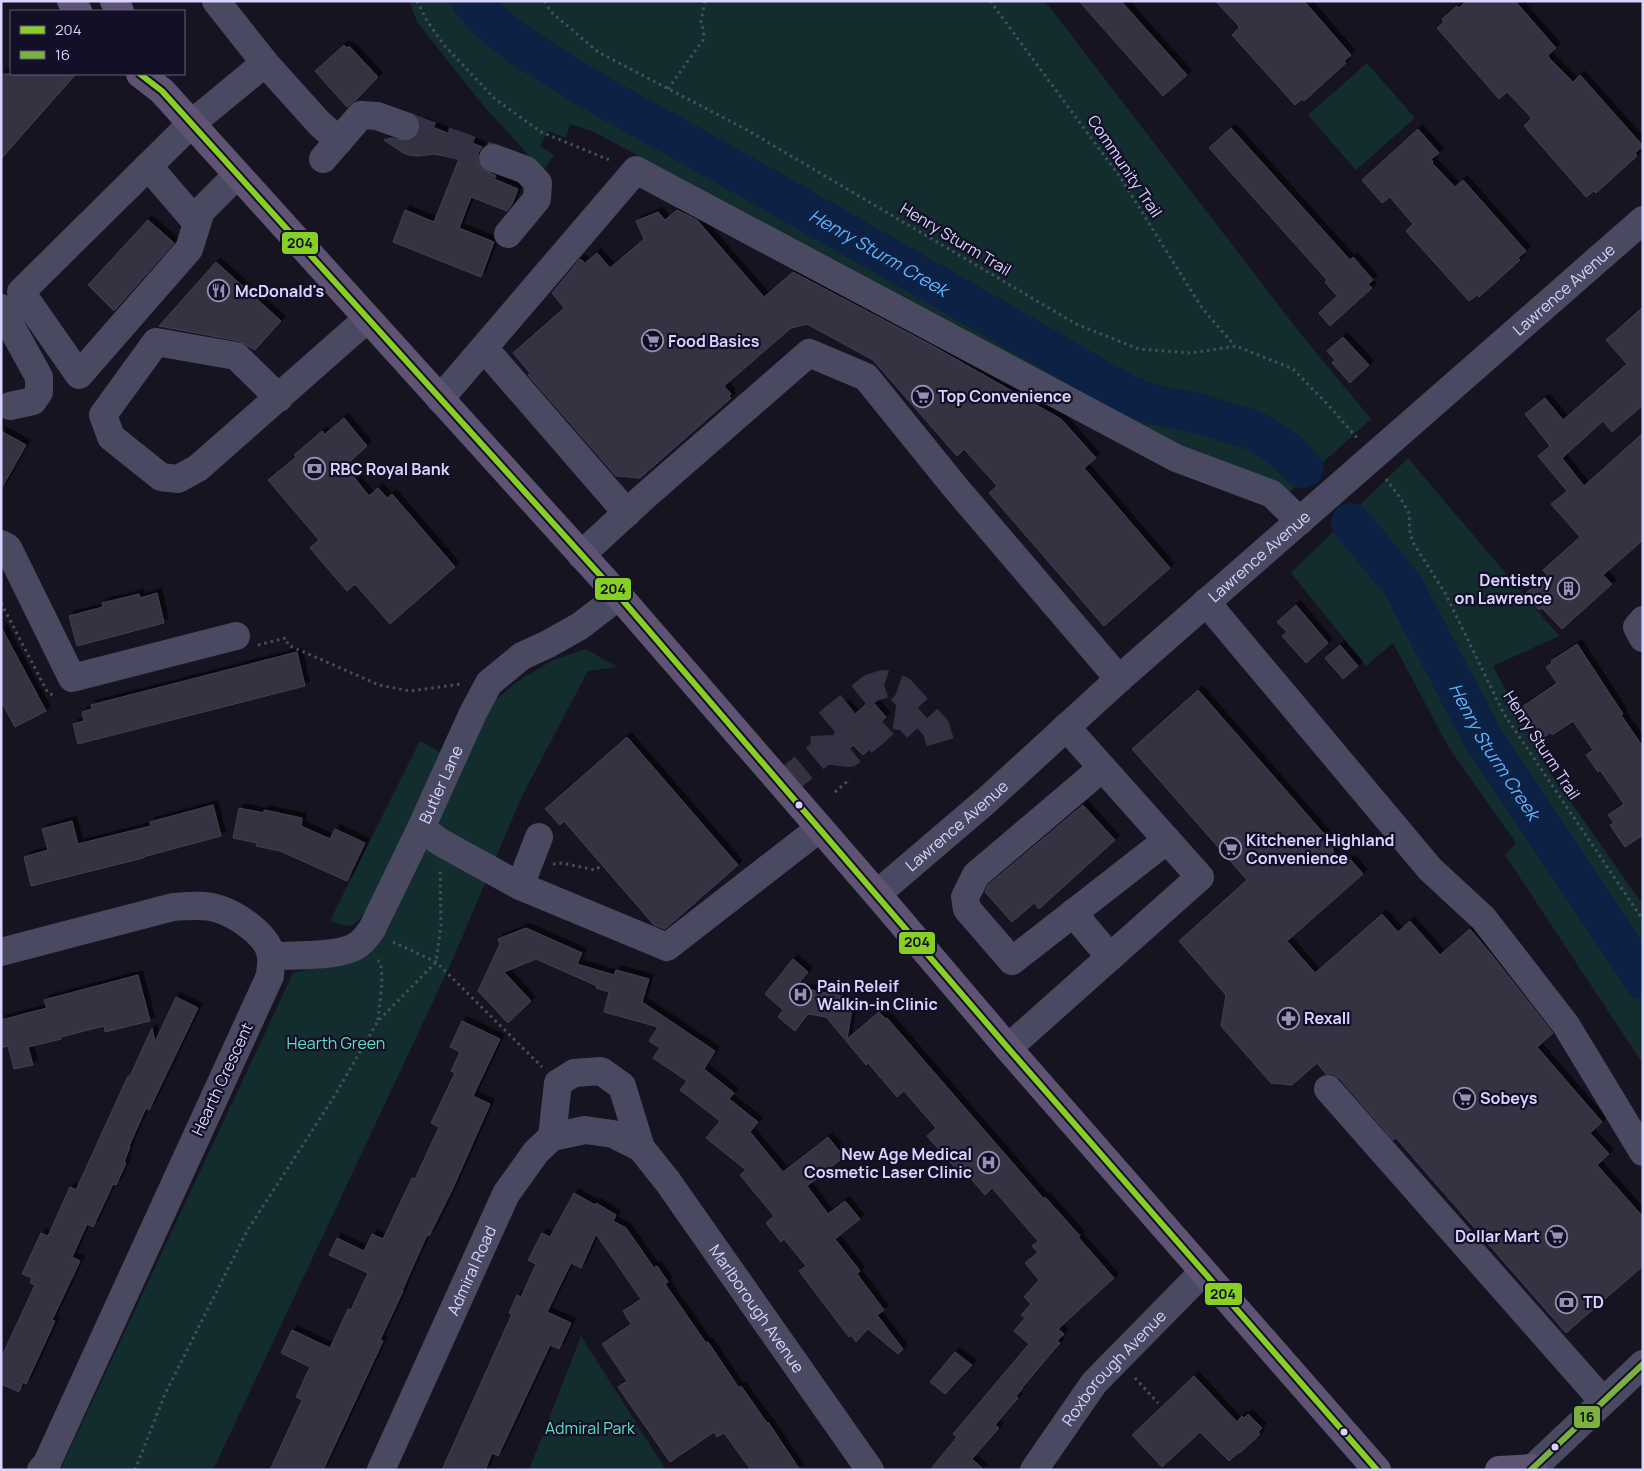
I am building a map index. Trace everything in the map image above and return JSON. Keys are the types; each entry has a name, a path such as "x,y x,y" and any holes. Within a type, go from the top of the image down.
{"main road":[{"path":"142,75 158,82 191,124 619,596 1008,1048 1377,1470"},
{"path":"1499,1470 1532,1469"}],"street":[{"path":"216,1 318,123 331,150 361,115 377,116 405,126"},
{"path":"11,300 191,124 266,63"},
{"path":"493,158 526,170 538,184 537,199 508,234"},
{"path":"148,166 197,223"},
{"path":"440,399 636,170 1176,458 1272,494 1300,521"},
{"path":"11,300 79,375 189,249 201,211 237,175"},
{"name":"Lawrence Avenue","path":"877,894 987,800 1119,678 1643,220"},
{"path":"10,406 33,400 39,392 39,377 11,300"},
{"path":"279,398 236,356 156,342 103,415 111,437 161,477 178,479 198,468 279,398 367,319"},
{"path":"484,348 627,513"},
{"path":"582,555 627,513 809,354 866,377 955,487 1119,678"},
{"path":"1,544 8,548 72,678 236,636"},
{"name":"Butler Lane","path":"272,956 339,952 356,946 364,939 430,835 472,713 489,683 522,656 580,626 619,596"},
{"path":"1206,602 1430,870 1483,918 1566,1025 1643,1152"},
{"path":"1008,1048 1200,877 1066,727"},
{"path":"1102,768 976,875 965,897 967,909 1012,962 1167,840"},
{"path":"430,835 524,875 667,947 820,828"},
{"path":"524,875 538,837"},
{"path":"1,952 173,907 194,905 218,909 237,918 254,930 268,945 272,956"},
{"path":"1074,913 1110,957"},
{"name":"Hearth Crescent","path":"41,1470 47,1463 270,976 272,956"},
{"name":"Marlborough Avenue","path":"558,1083 574,1073 601,1071 622,1086 641,1148 668,1182 870,1470"},
{"path":"552,1137 558,1083"},
{"path":"1328,1089 1604,1401"},
{"name":"Marlborough Avenue","path":"552,1137 585,1130 613,1134 641,1148"},
{"name":"Admiral Road","path":"381,1470 506,1194 536,1152 552,1137"},
{"name":"Roxborough Avenue","path":"1034,1470 1094,1383 1203,1272"},
{"path":"1532,1469 1643,1364"}],"path":[{"path":"417,1 427,21 444,45 495,100 541,132 636,170"},
{"name":"Henry Sturm Trail","path":"545,1 550,12 598,52 747,130 1076,324 1139,349 1191,353 1236,346"},
{"path":"668,89 703,40 704,32 701,21 705,1"},
{"name":"Community Trail","path":"990,1 1120,177 1202,308 1236,346"},
{"path":"1236,346 1293,369 1361,442"},
{"name":"Henry Sturm Trail","path":"1383,475 1401,499 1408,513 1410,534 1414,544 1445,593 1504,714 1643,920"},
{"path":"288,645 379,685 410,691 459,684 489,683"},
{"path":"835,792 850,779"},
{"path":"135,1470 165,1394 247,1231 332,1100 378,1021 436,962 441,925 430,835"},
{"path":"524,875 562,863 595,870 602,865"},
{"path":"364,939 395,942 436,962 558,1083"},
{"path":"364,939 381,963 378,1021"},
{"path":"1135,1378 1158,1403"}],"green space":[{"path":"409,1 1045,1 1300,333 1371,419 1289,493 1154,438 798,241 592,131 570,124 566,138 548,131 540,146 554,155 543,171 482,104 417,22"},
{"path":"1367,63 1415,118 1356,170 1308,115"},
{"path":"1408,458 1559,636 1493,666 1547,768 1643,905 1643,1064 1505,855 1516,843 1449,748 1393,643 1366,666 1291,573"},
{"name":"Hearth Green","path":"586,649 617,667 588,671 522,796 452,961 213,1470 60,1470 293,973 363,956 389,928 418,858 489,706 515,683 553,660"},
{"path":"420,741 441,753 367,910 355,924 347,926 330,921"},
{"name":"Admiral Park","path":"581,1336 666,1470 529,1470"}],"building":[{"path":"1079,1 1121,1 1187,75 1163,96"},
{"path":"1215,1 1304,1 1351,55 1344,61 1346,63 1304,101 1302,99 1295,105 1232,35 1239,28 1238,25"},
{"path":"1467,1 1515,1 1556,48 1548,55 1549,58 1573,82 1580,75 1643,146 1635,153 1637,156 1596,193 1594,191 1586,197 1524,126 1531,119 1530,116 1507,92 1499,99 1437,28 1444,22 1442,19 1457,6 1459,8"},
{"path":"344,45 347,48 349,46 378,77 347,107 315,71"},
{"path":"1,74 75,75 1,159"},
{"path":"420,122 482,147 478,153 481,168 496,176 494,179 518,189 507,211 471,197 459,228 494,242 481,277 393,242 405,210 434,222 459,159 434,154 408,155 384,140 392,138 407,141 415,138 420,131"},
{"path":"1231,128 1350,260 1353,257 1373,280 1368,284 1372,288 1330,326 1319,313 1337,296 1325,282 1327,280 1209,148"},
{"path":"1418,129 1439,153 1431,159 1432,163 1455,187 1463,180 1526,251 1518,258 1520,260 1479,297 1477,295 1469,301 1406,231 1413,224 1390,197 1382,203 1362,180"},
{"path":"677,210 697,220 764,297 793,272 931,345 1061,419 1096,458 1084,468 1170,568 1104,626 989,493 997,486 964,449 957,456 873,360 807,324 791,328 724,386 731,394 729,396 731,398 640,478 616,476 528,375 530,373 513,353 564,308 552,293 580,259 585,263 597,253 610,268 644,239 636,221 658,212 665,220"},
{"path":"148,220 174,243 114,311 88,285"},
{"name":"McDonald's","path":"216,262 281,321 255,350 239,341 159,326"},
{"path":"1643,307 1643,405 1612,432 1603,421 1562,458 1584,486 1643,433 1643,540 1603,575 1612,584 1562,629 1542,608 1539,610 1525,594 1547,575 1543,570 1580,537 1551,504 1567,491 1538,456 1550,446 1525,414 1545,398 1563,420 1627,364 1606,340"},
{"path":"1343,337 1369,365 1350,383 1332,363 1335,360 1327,351"},
{"path":"344,418 367,446 345,466 369,496 378,488 387,498 392,494 455,567 390,624 355,584 347,591 310,548 319,540 268,480 296,457 294,455 322,431 325,434"},
{"path":"1,431 26,445 1,489"},
{"path":"157,593 164,623 77,646 69,616 103,607 102,603 139,594 140,598"},
{"path":"1296,605 1328,643 1306,663 1282,636 1287,632 1277,622"},
{"path":"1,627 46,711 15,727 1,701"},
{"path":"1577,644 1643,747 1643,835 1625,847 1610,825 1614,823 1608,815 1624,804 1600,770 1598,772 1586,755 1593,750 1573,721 1552,735 1551,732 1543,738 1522,707 1557,683 1546,667 1552,663 1551,661"},
{"path":"1340,645 1358,666 1343,679 1325,658"},
{"path":"297,652 305,686 78,744 73,724 84,721 82,712 92,709 91,705"},
{"path":"1198,690 1332,843 1335,863 1351,860 1363,874 1287,941 1315,973 1382,914 1398,932 1410,921 1440,955 1470,929 1553,1033 1537,1047 1602,1122 1590,1133 1609,1154 1597,1165 1643,1217 1643,1266 1566,1333 1396,1138 1393,1140 1340,1079 1333,1074 1326,1074 1317,1063 1292,1085 1271,1083 1221,1026 1226,995 1179,941 1247,880 1132,749"},
{"path":"871,700 886,717 869,732 877,742 863,755 853,745 850,748 834,748 835,732 839,728 830,718 845,704 854,715"},
{"path":"627,737 738,865 665,929 654,925 564,821 560,825 545,809"},
{"path":"213,805 221,836 31,886 24,857 48,850 42,829 72,821 78,844 151,826 150,822"},
{"path":"1083,805 1115,840 1039,909 1034,903 1012,922 985,892 988,885"},
{"path":"239,808 264,813 264,810 302,818 301,826 330,839 335,829 365,843 347,881 280,851 256,846 257,843 233,838"},
{"path":"526,928 582,953 577,964 614,975 616,970 649,979 642,1002 715,1051 704,1069 734,1093 729,1099 758,1122 750,1132 783,1172 828,1137 844,1157 807,1186 828,1214 845,1201 860,1219 835,1239 860,1271 857,1274 884,1310 877,1315 903,1349 898,1354 868,1329 856,1342 851,1335 849,1337 799,1271 806,1266 784,1239 781,1242 766,1223 774,1216 740,1175 746,1170 706,1138 720,1121 680,1090 687,1081 653,1058 660,1048 649,1041 658,1027 604,1012 609,992 596,988 597,986 536,959 504,972 531,1001 508,1023 478,991 500,944 498,939"},
{"path":"793,959 808,972 796,987 842,996 841,1001 853,1004 847,1039 879,1012 887,1018 1044,1199 1045,1197 1080,1236 1078,1237 1114,1278 1058,1329 1064,1334 1057,1341 1060,1343 1022,1388 1016,1396 1018,1398 995,1425 999,1428 972,1459 984,1470 930,1470 957,1437 953,1434 1029,1344 1014,1331 1025,1318 1021,1315 1031,1304 1024,1297 1039,1280 1025,1263 1038,1252 1032,1246 1038,1241 992,1188 985,1195 963,1170 960,1173 927,1136 936,1128 904,1091 897,1097 868,1063 866,1065 826,1017 808,1014 795,1031 778,1017 783,1010 765,994"},
{"path":"138,975 150,1021 105,1032 104,1026 28,1047 33,1065 14,1069 8,1046 1,1048 1,1020 47,1008 44,1000"},
{"path":"176,997 198,1008 149,1110 146,1108 129,1146 124,1162 126,1163 116,1185 113,1184 93,1227 87,1224 72,1257 80,1261 52,1320 55,1321 26,1384 23,1382 19,1392 1,1384 1,1358 35,1285 30,1283 32,1278 22,1274 41,1233 48,1236 70,1187 76,1190 152,1028 155,1042"},
{"path":"462,1021 500,1039 473,1096 490,1104 452,1190 429,1236 427,1235 380,1340 383,1341 323,1470 270,1470 302,1400 296,1397 310,1367 281,1353 292,1330 330,1348 348,1309 351,1310 368,1273 329,1255 337,1238 364,1251 372,1234 383,1239 412,1178 415,1179 439,1127 431,1123 455,1073 451,1071 460,1052 450,1047"},
{"path":"574,1193 616,1215 613,1221 626,1228 654,1268 657,1266 668,1282 665,1284 706,1343 708,1342 739,1388 741,1386 768,1422 800,1470 751,1470 724,1433 717,1437 714,1432 670,1462 618,1387 627,1381 602,1344 631,1324 623,1311 641,1299 596,1234 581,1268 571,1263 547,1312 571,1323 559,1349 550,1345 498,1456 492,1453 485,1470 442,1470 512,1314 509,1313 517,1295 521,1297 536,1264 528,1260 542,1233 550,1237"},
{"path":"955,1352 972,1365 945,1394 930,1382"},
{"path":"1194,1376 1237,1422 1242,1416 1244,1418 1248,1414 1262,1428 1258,1432 1260,1434 1229,1461 1200,1432 1162,1467 1132,1435"}],"waterway":[{"name":"Henry Sturm Creek","path":"472,1 489,20 509,37 571,78 1127,395 1151,404 1196,413 1253,430 1285,450 1303,468"},
{"name":"Henry Sturm Creek","path":"1351,523 1402,584 1484,740 1643,979"}],"tunnel":[{"path":"405,126 493,158"},
{"path":"782,785 825,750 824,726 871,688 884,684 901,690 936,728 941,745"},
{"path":"825,750 849,753 893,715 907,717 926,738"}],"transit line":[{"name":"204","path":"141,75 162,91 619,596 1008,1048 1377,1470"},
{"name":"16","path":"1531,1470 1643,1364"}],"place":[{"name":"McDonald's","path":"219,291"},
{"name":"Food Basics","path":"652,341"},
{"name":"Top Convenience","path":"922,396"},
{"name":"RBC Royal Bank","path":"314,469"},
{"name":"Dentistry on Lawrence","path":"1568,589"},
{"name":"Kitchener Highland Convenience","path":"1230,849"},
{"name":"Pain Releif Walkin-in Clinic","path":"801,995"},
{"name":"Rexall","path":"1288,1018"},
{"name":"Sobeys","path":"1464,1098"},
{"name":"New Age Medical Cosmetic Laser Clinic","path":"988,1163"},
{"name":"Dollar Mart","path":"1556,1236"},
{"name":"TD","path":"1567,1302"}]}
